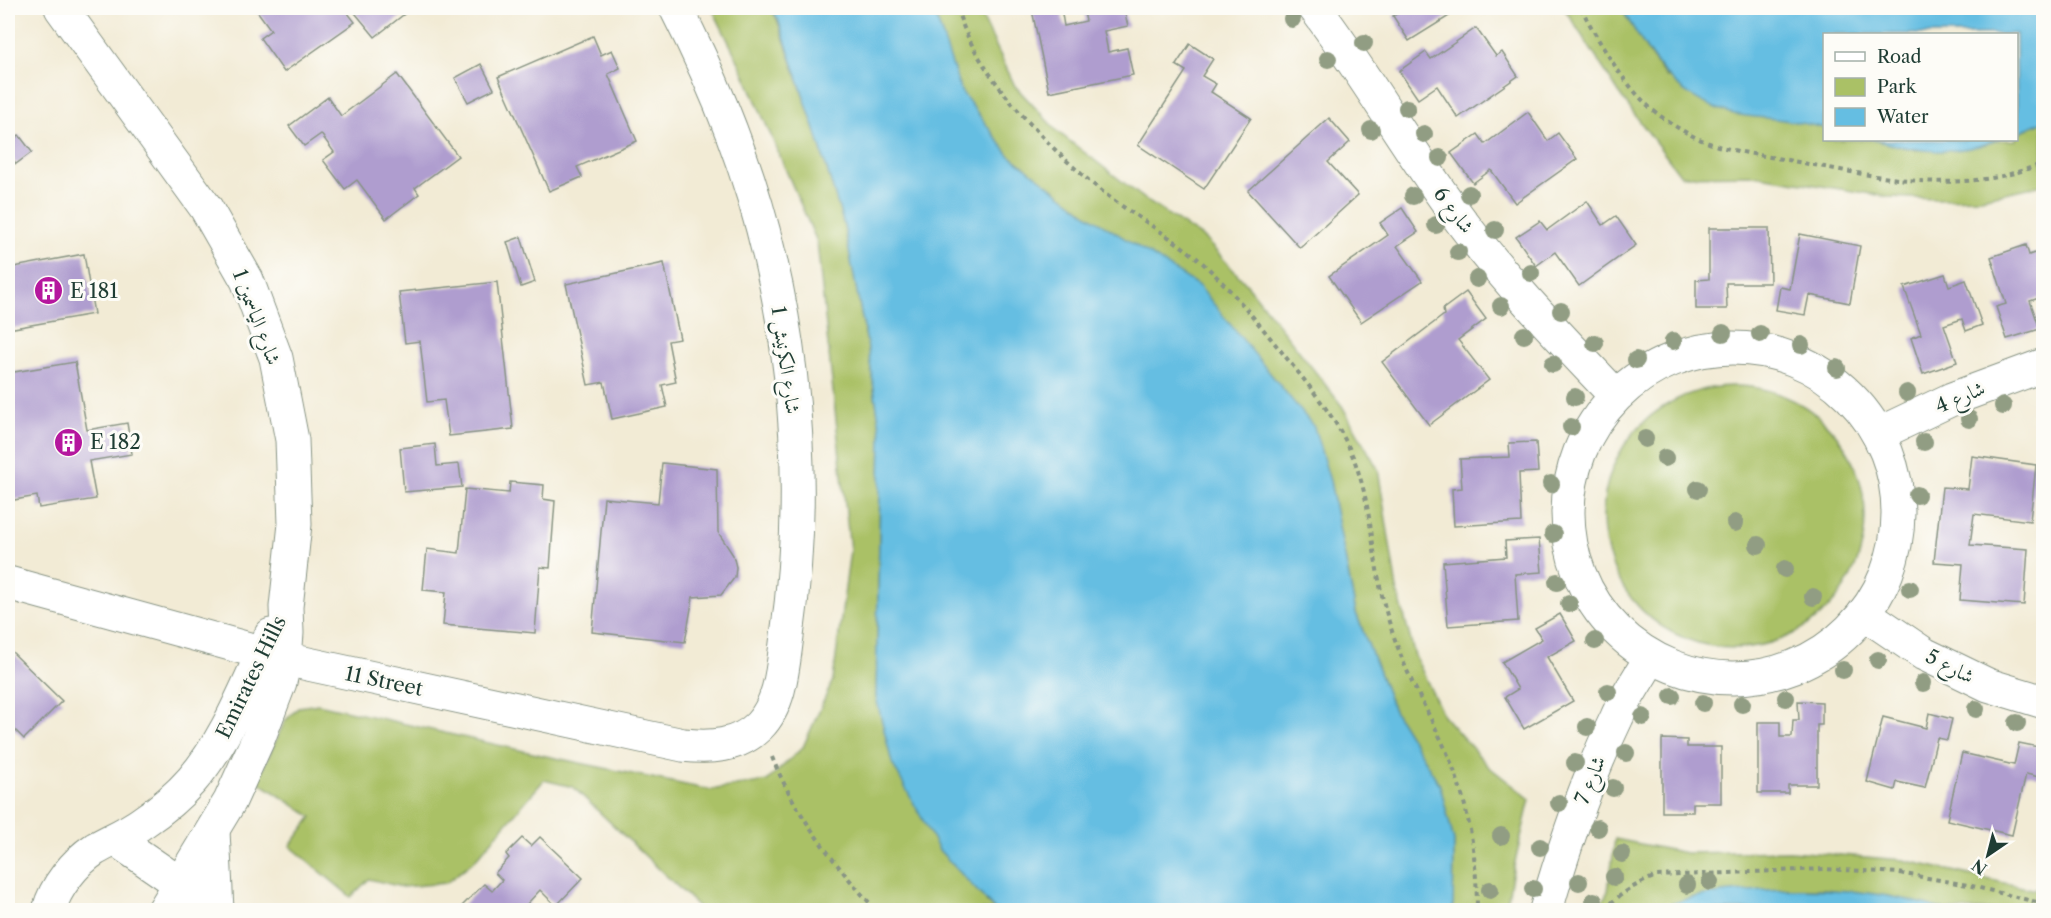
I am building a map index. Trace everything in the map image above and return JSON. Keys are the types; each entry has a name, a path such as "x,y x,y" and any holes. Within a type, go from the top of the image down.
{"street":[{"name":"شارع الياسمين 1","path":"61,8 206,208 247,280 276,358 292,440 296,524 286,607"},
{"name":"شارع الكرنيش 1","path":"676,8 702,59 741,157 770,257 788,360 797,436 798,513 794,590 779,686 772,706 760,725"},
{"name":"شارع 6","path":"1315,8 1363,74 1464,226 1536,310 1616,395"},
{"path":"1705,349 1757,349 1806,364 1847,393 1878,434 1895,478 1899,526 1888,572 1865,614 1832,646 1790,669 1743,678 1696,674 1651,657 1611,626 1583,583 1568,534 1569,484 1585,435 1616,395 1657,365 1705,349"},
{"name":"شارع 4","path":"1878,434 1952,399 2043,365"},
{"name":"11 Street","path":"8,583 274,656 683,746 704,748 724,745 744,738 760,725"},
{"name":"Emirates Hills","path":"49,910 68,874 93,850 142,823 168,803 211,756 287,633 286,607"},
{"name":"شارع 5","path":"1865,614 1924,654 1988,685 2043,702"},
{"name":"Emirates Hills","path":"172,897 230,801 254,748 280,682 274,656"},
{"name":"شارع 7","path":"1546,910 1562,854 1587,783 1617,715 1651,657"},
{"path":"115,839 172,897 217,910 213,831"}],"path":[{"path":"957,8 959,17 980,57 1001,88 1049,145 1110,197 1176,241 1221,280 1320,399 1345,438 1359,470 1368,504 1379,582 1390,627 1406,670 1444,746 1458,782 1473,850 1477,910"},
{"path":"1581,8 1633,89 1654,111 1680,129 1708,143 1738,151 1821,166 1887,177 1939,182 1987,180 2010,176 2043,163"},
{"path":"760,725 774,762 812,830 834,861 876,910"},
{"path":"1605,910 1623,894 1656,876 1825,869 1899,873 1968,885 2043,904"}],"green space":[{"path":"712,8 771,8 777,19 817,136 844,225 867,343 881,434 876,697 987,903 995,910 702,910 573,787 544,780 475,860 446,883 402,887 369,879 351,897 290,846 312,817 257,781 285,721 299,707 318,704 546,756 710,790 767,781 803,747 833,680 850,550 817,242 743,71"},
{"path":"933,8 978,8 1015,86 1058,132 1150,203 1204,238 1249,287 1342,406 1378,469 1397,589 1415,656 1443,715 1488,766 1530,799 1506,910 1453,910 1454,842 1440,786 1394,711 1356,613 1330,481 1088,215 1009,155 961,92"},
{"path":"1564,8 1621,8 1666,77 1823,128 1823,141 1877,141 1916,150 1985,144 1995,141 2018,141 2018,133 2043,121 2043,185 1981,198 1936,199 1890,197 1753,175 1681,176 1623,99"},
{"path":"1734,386 1760,388 1784,396 1807,408 1827,424 1843,444 1855,467 1863,491 1865,517 1863,543 1855,567 1843,590 1827,610 1807,626 1784,638 1760,646 1734,648 1708,646 1684,638 1661,626 1641,610 1625,590 1613,567 1605,543 1603,517 1605,491 1613,467 1625,444 1641,424 1661,408 1684,396 1708,388"},
{"path":"1615,839 1686,853 1790,851 1903,860 2044,890 2043,910 1944,910 1925,904 1825,889 1786,889 1695,898 1670,904 1661,910 1598,910 1608,891"}],"water":[{"path":"771,8 933,8 961,91 1009,155 1088,215 1199,286 1314,427 1330,481 1356,613 1394,711 1440,785 1454,841 1453,910 995,910 939,850 892,763 876,697 881,434 867,343 844,225 778,19"},
{"path":"1621,8 2043,8 2043,121 2018,133 2018,33 1823,33 1823,128 1734,114 1712,107 1679,86 1666,74 1643,44"},
{"path":"1878,141 1995,141 1950,151 1906,147"},
{"path":"1786,889 1885,895 1944,910 1661,910 1687,899 1703,896"}],"building":[{"path":"255,8 344,8 355,22 284,72 260,38 271,30"},
{"path":"351,8 412,8 375,37"},
{"path":"436,8 465,8 456,14 441,13"},
{"path":"1061,8 1064,26 1086,21 1083,8 1131,8 1124,10 1128,26 1104,31 1108,52 1127,48 1133,75 1049,92 1032,10"},
{"path":"1404,8 1462,8 1409,41 1393,16"},
{"path":"1476,28 1496,56 1502,52 1518,76 1458,118 1437,86 1418,99 1399,71 1426,52 1431,59"},
{"path":"593,36 601,55 612,50 620,68 608,74 637,141 577,167 582,177 549,191 498,77"},
{"path":"1190,44 1213,59 1202,76 1216,84 1211,92 1251,118 1204,189 1138,145 1186,71 1176,65"},
{"path":"481,64 494,89 468,102 455,78"},
{"path":"397,74 458,156 415,188 419,194 386,219 357,180 345,189 323,160 334,152 321,134 304,146 289,126 328,97 341,116"},
{"path":"1528,112 1548,141 1558,133 1577,159 1515,203 1491,170 1473,183 1451,153 1478,134 1485,144"},
{"path":"1329,118 1350,142 1328,162 1358,195 1300,248 1248,191"},
{"path":"19,135 32,152 16,164 8,152 8,144"},
{"path":"1587,201 1603,225 1616,216 1636,245 1579,286 1555,252 1536,266 1516,237 1540,221 1547,230"},
{"path":"1402,208 1418,232 1397,246 1422,281 1361,322 1329,276 1388,235 1380,223"},
{"path":"1709,228 1769,228 1770,283 1726,283 1727,309 1696,309 1696,280 1709,279"},
{"path":"1800,234 1860,246 1850,303 1809,295 1805,315 1776,310 1780,287 1790,289"},
{"path":"521,237 535,282 521,287 507,242"},
{"path":"2026,245 2029,255 2043,250 2043,310 2039,298 2030,301 2040,329 2007,339 1996,307 2006,304 1991,257"},
{"name":"E 181","path":"84,254 94,314 8,329 8,268"},
{"path":"664,263 680,339 668,341 676,382 662,385 667,407 612,419 604,382 588,385 566,284"},
{"path":"1945,274 1949,286 1966,280 1982,325 1966,331 1962,319 1944,325 1957,362 1923,374 1911,338 1921,334 1904,287"},
{"path":"497,282 513,429 449,436 444,400 427,402 420,341 405,343 399,292"},
{"path":"1466,292 1486,319 1458,340 1489,380 1429,425 1382,362 1444,315 1443,309"},
{"name":"E 182","path":"75,362 87,430 127,423 132,454 89,461 96,499 39,508 37,496 8,501 8,373"},
{"path":"1536,442 1538,472 1519,473 1521,522 1454,526 1452,489 1462,488 1460,459 1510,457 1509,443"},
{"path":"435,444 437,466 459,464 462,487 404,492 400,448"},
{"path":"1972,456 2036,465 2030,521 1974,514 1970,545 2028,549 2024,605 1960,600 1963,564 1934,562 1942,487 1968,489"},
{"path":"662,463 717,469 718,532 733,555 736,567 735,577 721,595 693,597 685,642 592,632 604,498 658,503"},
{"path":"510,482 544,485 543,499 555,501 550,568 540,567 535,633 443,625 446,592 423,590 427,549 459,553 465,489 509,493"},
{"path":"1539,539 1542,572 1515,574 1518,621 1448,626 1443,562 1506,557 1505,541"},
{"path":"1560,614 1576,641 1547,657 1573,701 1524,729 1505,697 1518,689 1502,662 1542,639 1535,628"},
{"path":"8,648 62,701 24,739 8,723"},
{"path":"1798,701 1822,702 1822,725 1817,725 1817,785 1788,785 1788,793 1758,793 1758,722 1780,722 1780,737 1792,737 1793,720 1799,720"},
{"path":"1929,713 1952,719 1947,740 1937,738 1925,788 1897,782 1895,790 1867,782 1883,717 1926,728"},
{"path":"1662,739 1687,740 1687,747 1721,747 1721,803 1693,803 1693,812 1662,812"},
{"path":"2019,743 2043,748 2043,778 2026,774 2012,835 1947,820 1962,753 2014,765"},
{"path":"540,837 583,878 556,906 540,890 527,904 534,910 458,910 484,884 492,891 502,880 495,873 509,858 506,854 522,838 531,846"}],"place":[{"name":"E 181","path":"49,291"},
{"name":"E 182","path":"69,442"}]}
